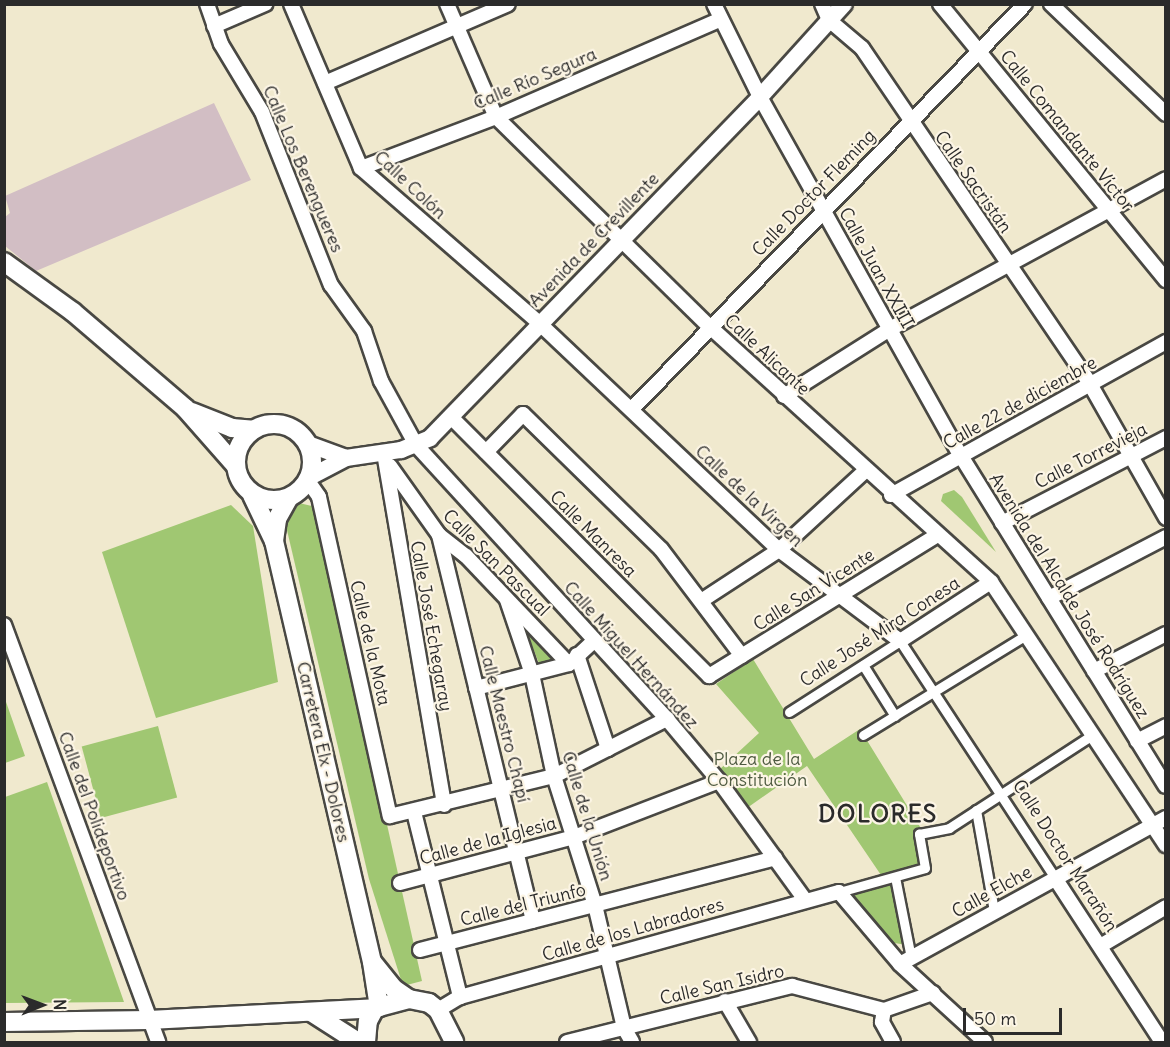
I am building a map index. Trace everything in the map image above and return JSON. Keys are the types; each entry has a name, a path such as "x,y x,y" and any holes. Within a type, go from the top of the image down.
{"main road":[{"path":"4,262 73,312 185,408 235,465 241,482 252,495 269,501 288,499 309,479 313,460 308,444 284,425 253,430 213,422 185,408"},
{"path":"235,465 243,439 253,430"},
{"name":"Carretera Elx - Dolores","path":"252,495 274,542 372,962 377,1007"},
{"name":"Carretera Elx - Dolores","path":"274,542 277,519 288,499"},
{"path":"372,962 393,988 409,999 429,1003 438,1010 454,1042"},
{"path":"4,1022 149,1020 311,1012 377,1007 409,999"},
{"path":"366,1042 368,1022 377,1007"},
{"path":"311,1012 358,1042"}],"street":[{"name":"Calle Los Berengueres","path":"207,4 214,26 262,112 331,285 364,331 381,381 416,445"},
{"path":"214,26 265,4"},
{"name":"Calle Colón","path":"291,4 361,168 539,323"},
{"path":"447,4 496,117"},
{"path":"325,83 508,4"},
{"name":"Calle Juan XXIII","path":"714,4 760,97 961,456"},
{"name":"Avenida de Crevillente","path":"309,479 346,458 384,453 416,445 451,417 539,323 760,97 826,12 844,4"},
{"name":"Calle Comandante Víctor","path":"940,4 1166,280"},
{"name":"Calle Doctor Fleming","path":"632,409 709,326 1025,4"},
{"path":"1051,4 1166,114"},
{"name":"Calle Sacristán","path":"826,12 862,48 910,122 1090,384 1166,518"},
{"name":"Calle Río Segura","path":"361,168 496,117 721,19"},
{"name":"Calle Alicante","path":"496,117 709,326 891,495"},
{"path":"784,396 890,329 1166,179"},
{"name":"Calle de la Virgen","path":"539,323 779,550 900,641 935,691"},
{"name":"Calle 22 de diciembre","path":"891,495 1166,342"},
{"path":"486,452 523,414 661,549 742,656"},
{"name":"Calle Manresa","path":"451,417 709,676"},
{"name":"Calle Torrevieja","path":"1002,523 1166,438"},
{"name":"Avenida de Crevillente","path":"308,444 346,458"},
{"name":"Calle Miguel Hernández","path":"416,445 667,719 719,781 805,900"},
{"name":"Calle San Pascual","path":"384,453 395,478 440,535 507,600 573,659"},
{"name":"Calle José Echegaray","path":"384,453 444,805"},
{"name":"Avenida del Alcalde José Rodríguez","path":"961,456 1166,786"},
{"path":"701,601 779,550 865,471"},
{"name":"Calle de la Mota","path":"309,479 319,496 390,816 414,812"},
{"path":"891,495 991,582 1166,845"},
{"name":"Calle Maestro Chapí","path":"440,535 533,921"},
{"name":"Calle San Vicente","path":"709,676 937,535"},
{"path":"1049,598 1166,537"},
{"name":"Calle José Mira Conesa","path":"789,712 991,582"},
{"name":"Calle de la Unión","path":"507,600 532,674 554,776 596,905 624,1028 632,1042"},
{"name":"Calle del Polideportivo","path":"4,625 158,1042"},
{"path":"1094,671 1166,634"},
{"path":"863,735 1026,635"},
{"path":"476,688 532,674 573,659 594,641"},
{"path":"573,659 608,749"},
{"path":"863,665 895,716"},
{"name":"Calle Doctor Marañón","path":"935,691 1055,878 1102,945 1161,1041"},
{"path":"460,997 414,812 554,776 667,719"},
{"path":"1137,741 1166,726"},
{"path":"985,1042 933,993 839,892 925,868 919,834 949,828 1092,735"},
{"name":"Calle de la Iglesia","path":"400,883 574,837 719,781"},
{"path":"976,810 994,911"},
{"name":"Calle Elche","path":"905,961 1166,818"},
{"name":"Calle del Triunfo","path":"420,950 775,858"},
{"path":"895,877 905,961"},
{"name":"Calle de los Labradores","path":"438,1010 460,997 839,892"},
{"path":"1102,945 1166,907"},
{"name":"Calle San Isidro","path":"567,1042 725,1000 792,986 884,1010"},
{"path":"893,1042 882,1022 884,1010 933,993"},
{"path":"725,1000 749,1042"}],"shaded area":[{"path":"214,103 251,180 36,271 5,246 5,217 10,213 5,196"}],"green space":[{"path":"954,490 962,497 996,552 941,501 943,494"},
{"path":"299,503 316,507 422,981 403,986 369,879 286,526"},
{"path":"231,505 253,526 278,682 156,718 102,552"},
{"path":"521,617 559,661 540,666"},
{"name":"Plaza de la Constitución","path":"753,659 814,759 860,729 922,830 922,867 883,878 807,766 747,808 719,770 759,733 716,684"},
{"path":"5,699 25,756 4,763"},
{"path":"158,726 177,797 101,818 82,746"},
{"path":"47,782 124,1002 5,1003 5,797"},
{"path":"895,881 907,945 888,942 846,895"}],"district":[{"name":"DOLORES","path":"878,814"}]}
